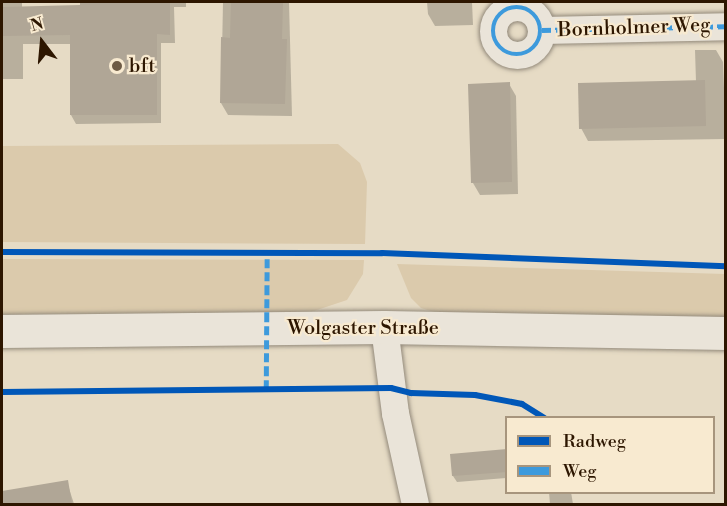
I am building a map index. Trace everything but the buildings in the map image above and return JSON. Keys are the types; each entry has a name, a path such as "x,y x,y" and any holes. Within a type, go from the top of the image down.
{"main road":[{"name":"Wolgaster Straße","path":"2,331 384,327 726,333"}],"street":[{"name":"Bornholmer Weg","path":"516,4 537,15 542,30 536,46 523,55 499,48 492,33 496,18 516,4"},
{"name":"Bornholmer Weg","path":"542,30 726,26"},
{"path":"384,327 395,413 415,504"}],"shaded area":[{"path":"338,144 360,163 367,182 365,244 2,242 2,146"},
{"path":"2,259 364,260 363,274 347,300 308,313 2,314"},
{"path":"397,264 725,274 725,319 434,312 421,308 411,298"}],"marked path":[{"path":"512,7 522,7 537,17 541,31 540,40 531,51 522,55 512,55 497,45 493,36 493,26 503,11 512,7"},
{"path":"542,30 726,26"},
{"path":"266,389 267,253"}],"cycle path":[{"path":"2,252 382,253 726,266"},
{"path":"2,392 391,388 411,393 475,395 522,404 541,416"}],"place":[{"name":"bft","path":"117,66"}]}
